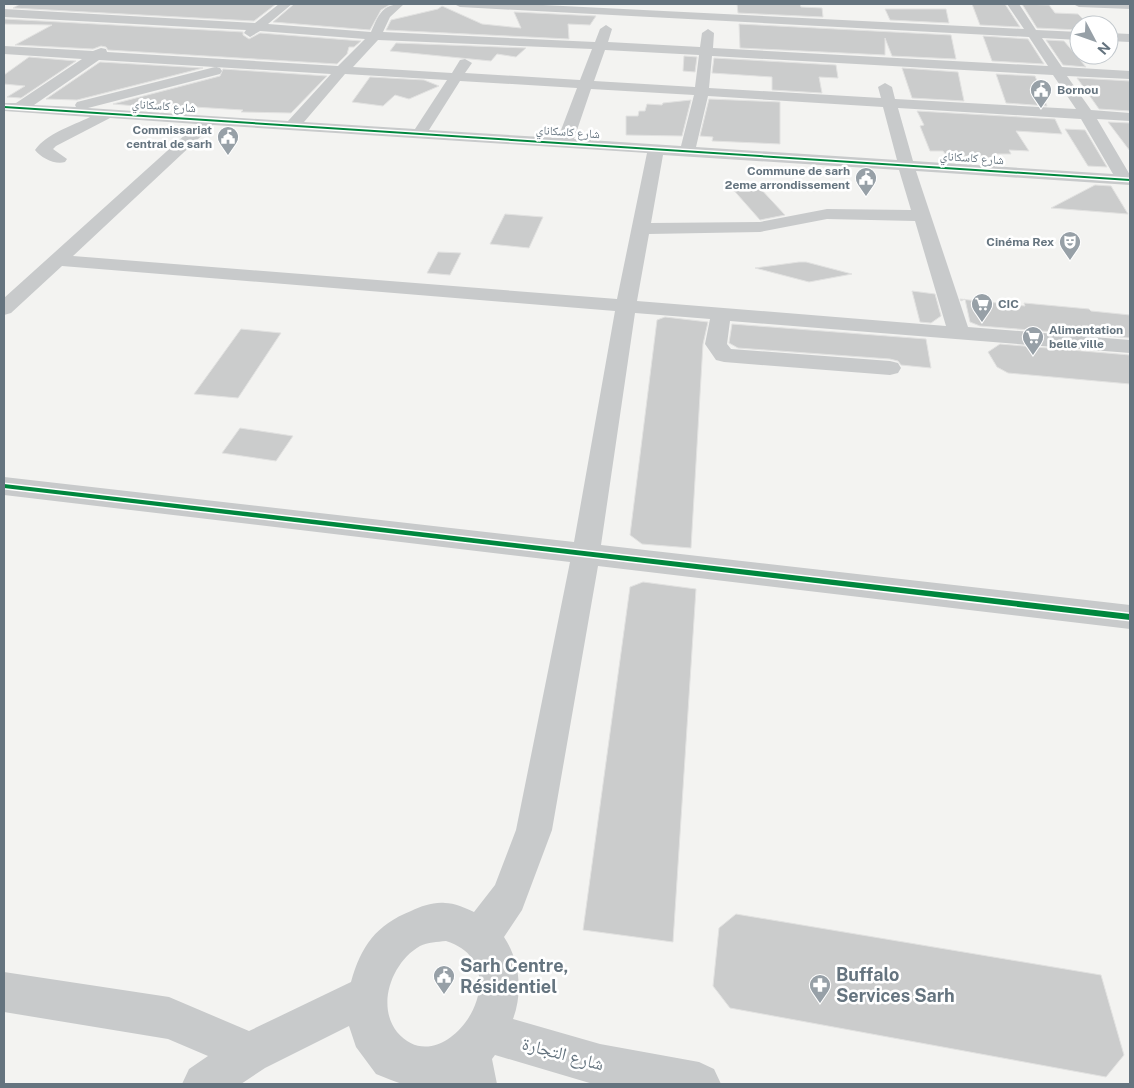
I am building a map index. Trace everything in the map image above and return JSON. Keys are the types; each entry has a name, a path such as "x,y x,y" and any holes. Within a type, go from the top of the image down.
{"street":[{"path":"18,28 60,4"},
{"path":"242,39 286,4"},
{"path":"293,125 375,36 386,16 398,4"},
{"path":"460,11 522,4"},
{"path":"1013,4 1127,180"},
{"path":"1079,4 1116,4 1129,10"},
{"path":"508,5 864,17 1069,35"},
{"path":"419,134 480,39 508,5"},
{"path":"131,31 166,8"},
{"path":"564,144 613,8"},
{"path":"687,152 702,91 709,11"},
{"path":"4,14 257,27 375,36 599,45 1130,75"},
{"path":"864,17 890,102 906,165 959,333"},
{"path":"332,46 432,24"},
{"path":"11,108 116,41"},
{"path":"4,50 1130,117"},
{"path":"180,93 228,51"},
{"path":"59,110 242,64 296,53"},
{"path":"153,117 166,105"},
{"name":"شارع كاسكاناي","path":"11,108 1127,180"},
{"path":"59,159 43,150 50,143 109,114"},
{"path":"4,308 210,120"},
{"path":"480,938 509,897 534,830 586,553 626,305 656,150"},
{"path":"641,228 706,229 760,227 827,214 922,216"},
{"path":"57,260 1130,347"},
{"path":"721,313 716,344 724,355 890,368"},
{"path":"4,486 1130,618"},
{"path":"446,922 466,928 480,938 492,956 499,979 498,1004 477,1057 448,1066 423,1070 391,1059 371,1032 367,995 374,970 387,949 405,933 426,924 446,922"},
{"path":"4,992 169,1018 250,1053"},
{"path":"204,1084 250,1053 367,995"},
{"name":"شارع التجارة","path":"477,1057 600,1065 698,1084"}],"building":[{"path":"20,4 276,4 254,21 13,8"},
{"path":"294,4 391,4 381,10 370,30 273,22"},
{"path":"737,4 800,4 801,7 822,8 823,17 738,13"},
{"path":"972,4 1005,4 1020,27 980,25"},
{"path":"1022,4 1049,5 1055,13 1079,15 1069,15 1069,30 1037,28"},
{"path":"442,6 482,24 521,28 514,12 596,16 590,25 568,24 569,39 386,30 391,20 438,9"},
{"path":"885,9 946,9 949,23 890,20"},
{"path":"4,19 243,32 243,35 249,39 260,33 361,41 354,47 349,47 347,54 337,64 108,50 106,47 101,46 93,49 15,45 52,25 4,24"},
{"path":"739,24 951,35 956,59 892,56 885,38 885,55 740,48"},
{"path":"983,36 1028,39 1044,64 992,61"},
{"path":"1046,40 1064,41 1069,47 1069,65 1084,65 1086,67 1063,65"},
{"path":"396,43 526,48 516,57 497,54 491,61 390,51"},
{"path":"684,56 697,57 695,72 683,71"},
{"path":"29,57 76,61 21,98 7,97 25,86 4,84 4,75"},
{"path":"714,58 836,65 838,78 819,77 822,93 772,90 772,77 712,73"},
{"path":"100,62 203,68 77,100 46,99"},
{"path":"902,68 958,72 964,101 912,98"},
{"path":"223,69 327,76 291,113 241,112 243,110 162,105 159,108 113,104 220,76"},
{"path":"996,74 1035,76 1047,106 1006,103"},
{"path":"370,77 424,80 439,86 409,99 395,95 383,106 352,102"},
{"path":"1077,78 1130,81 1130,111 1099,109"},
{"path":"709,99 780,102 780,144 712,141 713,137 700,136"},
{"path":"691,100 682,136 626,135 626,116 638,116 639,111 645,111 647,104 662,105 663,103"},
{"path":"917,111 1055,119 1062,134 1016,131 1029,151 1009,150 1011,154 995,154 996,158 946,155 943,151 930,151 920,126 924,125"},
{"path":"1108,122 1130,123 1130,151"},
{"path":"1065,129 1085,130 1107,167 1088,166"},
{"path":"1095,185 1111,186 1128,214 1051,208"},
{"path":"730,186 758,186 785,215 760,220"},
{"path":"505,214 543,217 529,248 490,244"},
{"path":"438,252 461,253 450,275 427,273"},
{"path":"806,262 852,274 809,282 755,268"},
{"path":"912,291 935,294 941,316 931,323 920,322"},
{"path":"965,300 1025,306 1024,303 1130,315 1130,338 980,326 970,322"},
{"path":"665,317 708,322 703,344 691,548 642,544 630,535 657,320"},
{"path":"732,324 926,339 931,368 901,365 898,361 890,359 738,348 729,343"},
{"path":"241,329 281,333 238,398 194,394"},
{"path":"1000,344 1130,355 1130,384 1008,373 997,367 988,352"},
{"path":"240,428 293,436 276,461 222,453"},
{"path":"643,582 696,589 673,942 583,930 630,587"},
{"path":"736,914 1101,975 1124,1055 1106,1077 730,1008 713,986 719,928"}],"cycle path":[{"path":"4,107 1130,180"},
{"path":"4,486 1130,617"}],"place":[{"name":"Bornou","path":"1041,109"},
{"name":"Commissariat central de sarh","path":"228,156"},
{"name":"Commune de sarh 2eme arrondissement","path":"866,197"},
{"name":"Cinéma Rex","path":"1070,261"},
{"name":"CIC","path":"982,323"},
{"name":"Alimentation belle ville","path":"1033,356"},
{"name":"Sarh Centre, Résidentiel","path":"444,995"},
{"name":"Buffalo Services Sarh","path":"820,1004"}]}
